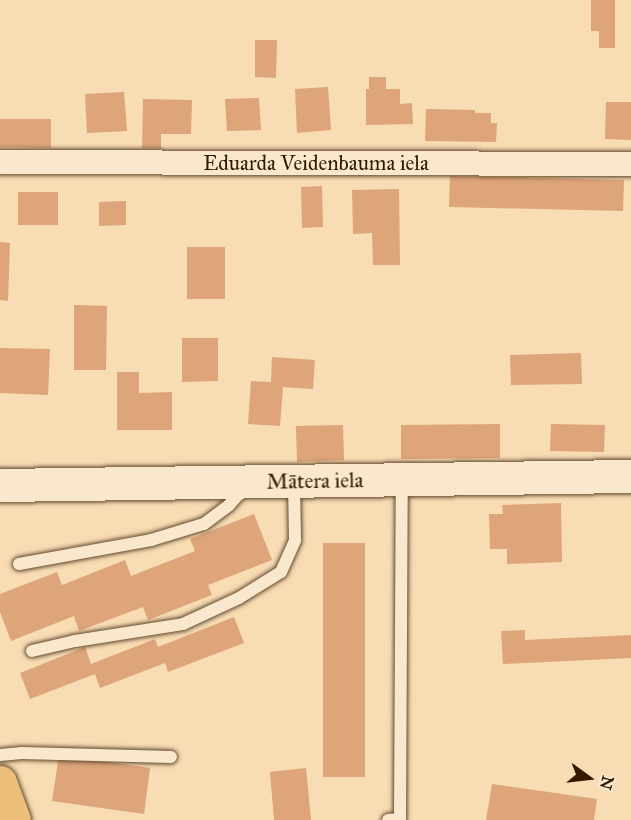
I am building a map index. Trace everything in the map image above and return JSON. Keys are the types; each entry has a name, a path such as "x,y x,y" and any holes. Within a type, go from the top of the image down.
{"main road":[{"path":"0,782 14,820"}],"street":[{"name":"Eduarda Veidenbauma iela","path":"0,162 631,164"},
{"name":"Mātera iela","path":"0,486 631,476"}],"lane":[{"path":"388,820 400,820 402,480"},
{"path":"32,651 75,641 183,624 239,598 281,572 295,540 294,481"},
{"path":"19,564 151,540 204,524 229,505 250,482"},
{"path":"0,755 22,753 171,757"}],"building":[{"path":"591,0 615,0 615,48 599,48 599,31 591,31"},
{"path":"255,40 277,40 276,78 255,77"},
{"path":"369,77 386,77 386,89 400,89 400,104 412,103 413,124 366,125 366,89 369,89"},
{"path":"328,87 331,130 297,133 295,89"},
{"path":"124,92 127,131 87,133 85,94"},
{"path":"259,98 261,130 227,131 225,99"},
{"path":"143,99 192,100 191,134 161,134 161,148 142,148"},
{"path":"606,102 631,102 631,140 605,139"},
{"path":"426,109 475,110 475,113 491,113 491,123 497,123 496,142 425,141"},
{"path":"0,119 51,119 51,148 0,147"},
{"path":"450,176 624,180 623,211 449,207"},
{"path":"322,186 323,227 302,228 301,187"},
{"path":"399,189 400,265 373,265 372,233 353,234 352,190"},
{"path":"18,192 58,192 58,225 18,225"},
{"path":"126,201 126,225 99,226 99,202"},
{"path":"0,242 10,243 8,301 0,300"},
{"path":"187,247 225,247 225,299 187,299"},
{"path":"74,305 107,306 106,370 74,370"},
{"path":"182,338 218,338 218,381 182,382"},
{"path":"0,348 50,349 48,395 0,393"},
{"path":"581,353 582,384 511,385 510,355"},
{"path":"272,357 315,360 313,389 283,387 280,426 248,424 251,381 271,382"},
{"path":"117,372 139,372 139,393 172,392 172,430 117,430"},
{"path":"500,424 500,458 401,459 401,425"},
{"path":"551,424 605,425 604,452 550,451"},
{"path":"343,425 344,460 297,462 296,426"},
{"path":"561,503 562,562 507,564 507,549 490,549 489,514 503,514 502,505"},
{"path":"254,514 272,560 208,585 212,595 148,620 143,607 79,631 74,616 11,641 0,612 0,594 57,572 62,585 125,560 131,576 195,551 190,539"},
{"path":"323,543 365,543 365,777 323,777"},
{"path":"234,617 244,643 168,672 165,663 100,688 95,674 30,699 20,673 85,647 91,664 155,639 158,647"},
{"path":"525,630 525,640 631,635 631,658 503,664 501,631"},
{"path":"59,755 150,768 144,814 52,801"},
{"path":"306,768 311,820 274,820 270,772"},
{"path":"492,784 597,799 594,820 486,820"}]}
